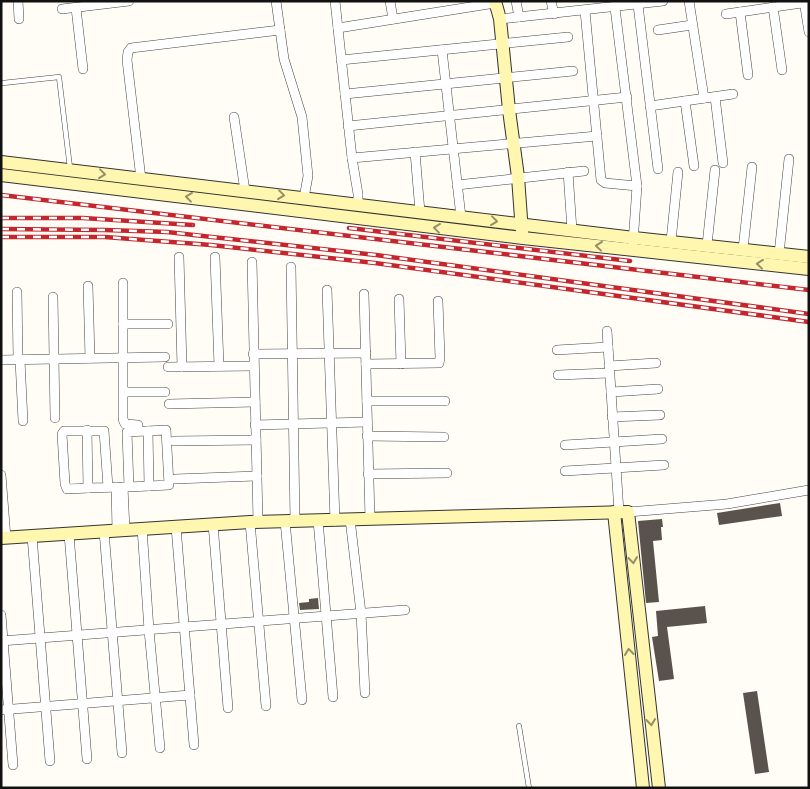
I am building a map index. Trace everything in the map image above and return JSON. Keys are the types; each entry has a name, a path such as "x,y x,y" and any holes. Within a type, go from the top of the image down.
{"street":[{"path":"18,1 19,19"},
{"path":"62,9 129,1"},
{"path":"276,1 285,64 302,117 308,176 304,198"},
{"path":"335,1 358,204"},
{"path":"390,1 393,19"},
{"path":"516,1 519,17"},
{"path":"551,1 554,14"},
{"path":"500,19 663,1"},
{"path":"689,1 704,98"},
{"path":"338,28 495,2 500,19 503,44 523,238"},
{"path":"726,14 806,2 809,32"},
{"path":"640,3 658,169"},
{"path":"621,5 627,97 637,186 633,244"},
{"path":"773,7 782,70"},
{"path":"76,8 83,69"},
{"path":"586,8 601,180 605,183 637,186"},
{"path":"740,12 748,75"},
{"path":"658,30 692,25"},
{"path":"141,179 127,60 128,52 131,48 280,30"},
{"path":"341,60 568,38"},
{"path":"442,50 460,217"},
{"path":"345,94 573,71"},
{"path":"650,106 733,94"},
{"path":"348,126 627,97"},
{"path":"715,97 723,163"},
{"path":"685,101 694,166"},
{"path":"234,116 245,191"},
{"path":"352,158 597,136"},
{"path":"415,152 420,212"},
{"path":"780,254 789,159"},
{"path":"1,162 65,174 523,238 633,244 670,241 809,257"},
{"path":"743,249 752,167"},
{"path":"707,245 715,170"},
{"path":"457,185 584,171"},
{"path":"568,172 572,230"},
{"path":"670,241 678,172"},
{"path":"1,174 65,174 141,179 222,195 245,191 358,204 572,230 633,244 809,270"},
{"path":"179,256 182,367"},
{"path":"215,257 219,366"},
{"path":"252,262 256,440 254,522 266,706"},
{"path":"291,267 294,424 290,521 294,618 302,700"},
{"path":"123,283 123,419 125,424 166,424"},
{"path":"88,286 90,358"},
{"path":"327,290 335,520"},
{"path":"17,292 23,421"},
{"path":"364,294 370,519"},
{"path":"53,297 55,418"},
{"path":"399,299 401,364"},
{"path":"366,364 436,364 440,361 438,301"},
{"path":"123,324 168,324"},
{"path":"607,331 615,469 659,788"},
{"path":"557,350 608,347"},
{"path":"253,354 366,353"},
{"path":"1,360 166,356"},
{"path":"558,375 656,363"},
{"path":"168,367 253,366"},
{"path":"611,392 658,389"},
{"path":"124,392 165,392"},
{"path":"367,401 445,401"},
{"path":"169,404 254,402"},
{"path":"612,417 660,415"},
{"path":"255,425 367,422"},
{"path":"87,430 88,488"},
{"path":"119,487 103,430 64,431 62,434 66,487 68,489 88,488 119,487 150,486 169,485 167,432 164,430 128,431 126,433 119,487 121,530"},
{"path":"148,431 150,486"},
{"path":"368,436 444,437"},
{"path":"565,445 662,439"},
{"path":"174,442 256,440"},
{"path":"565,471 664,465"},
{"path":"368,474 447,474"},
{"path":"1,475 4,538 254,522 620,512 727,504 809,490"},
{"path":"175,479 256,476"},
{"path":"620,512 643,788"},
{"path":"350,519 361,614 365,693"},
{"path":"318,520 333,696"},
{"path":"213,524 228,708"},
{"path":"176,527 194,745"},
{"path":"142,528 160,748"},
{"path":"104,531 122,753"},
{"path":"69,534 87,759"},
{"path":"32,536 50,761"},
{"path":"2,641 405,610"},
{"path":"1,615 5,709 13,765"},
{"path":"5,709 190,695"}],"lane":[{"path":"3,83 53,76 59,77 65,174"},
{"path":"519,726 530,788"}],"building":[{"path":"780,503 782,516 719,525 717,513"},
{"path":"662,519 662,540 653,541 659,602 646,603 638,521"},
{"path":"318,598 319,609 300,610 299,603 309,602 309,599"},
{"path":"705,606 707,623 667,627 674,679 659,681 652,637 658,636 656,611"},
{"path":"757,691 769,772 755,774 743,693"}],"railway":[{"path":"1,195 809,290"},
{"path":"1,218 83,218 193,225"},
{"path":"349,228 630,261"},
{"path":"1,229 167,232 376,255 809,314"},
{"path":"1,237 105,237 211,245 375,263 809,322"}]}
